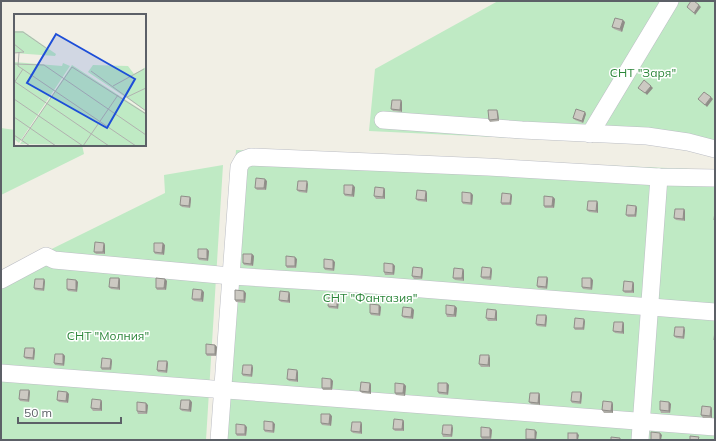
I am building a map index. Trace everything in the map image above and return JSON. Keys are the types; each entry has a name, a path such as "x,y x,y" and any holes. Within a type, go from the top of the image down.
{"lane":[{"path":"590,134 670,1"},
{"path":"383,120 590,134 647,136 688,142 715,149"},
{"path":"219,440 239,167 244,160 250,157 659,177 715,178"},
{"path":"640,440 659,177"},
{"path":"1,280 46,256 54,260 231,276 359,284 715,312"},
{"path":"1,374 715,427"}],"green space":[{"name":"СНТ \"Заря\"","path":"498,1 715,1 715,154 683,146 369,131 375,69"},
{"path":"1,128 14,130 14,146 82,146 84,154 1,195"},
{"name":"СНТ \"Фантазия\"","path":"236,150 715,170 715,440 218,440"},
{"name":"СНТ \"Молния\"","path":"223,165 206,440 1,440 1,274 165,193 164,175"}],"building":[{"path":"691,1 694,1 699,5 694,13 687,7"},
{"path":"615,18 623,20 620,29 612,27"},
{"path":"644,80 651,86 645,93 638,88"},
{"path":"704,92 711,97 705,105 698,99"},
{"path":"392,100 401,100 400,110 391,109"},
{"path":"576,109 585,112 582,121 573,118"},
{"path":"488,110 497,110 498,119 489,120"},
{"path":"256,178 265,179 264,188 255,188"},
{"path":"298,181 307,181 306,191 297,190"},
{"path":"344,185 353,185 352,195 344,194"},
{"path":"375,187 384,188 383,197 374,196"},
{"path":"417,190 426,191 425,200 416,199"},
{"path":"462,192 471,193 471,203 462,202"},
{"path":"502,193 511,194 510,203 501,203"},
{"path":"181,196 190,197 189,206 180,205"},
{"path":"544,196 553,197 552,206 544,206"},
{"path":"588,201 597,201 596,211 587,210"},
{"path":"627,205 636,206 635,215 626,215"},
{"path":"675,209 684,209 683,219 674,218"},
{"path":"95,242 104,243 103,252 94,252"},
{"path":"154,243 163,243 162,253 154,252"},
{"path":"198,249 207,249 207,259 198,258"},
{"path":"243,254 252,254 251,264 243,263"},
{"path":"286,256 295,257 295,266 286,266"},
{"path":"324,259 333,260 333,269 324,268"},
{"path":"384,263 393,264 393,273 384,272"},
{"path":"413,267 422,268 421,277 412,276"},
{"path":"482,267 491,268 490,277 481,277"},
{"path":"454,268 463,269 462,278 453,278"},
{"path":"538,277 547,277 546,287 537,286"},
{"path":"110,278 119,278 118,288 109,287"},
{"path":"156,278 165,279 164,288 156,288"},
{"path":"582,278 591,278 591,288 582,287"},
{"path":"35,279 44,279 43,289 34,288"},
{"path":"67,279 76,280 76,290 67,289"},
{"path":"624,281 633,282 632,291 623,291"},
{"path":"193,289 202,290 201,299 192,299"},
{"path":"235,290 244,291 244,300 235,300"},
{"path":"280,291 289,292 288,301 279,300"},
{"path":"329,297 337,297 337,307 328,306"},
{"path":"370,304 379,305 379,314 370,313"},
{"path":"446,305 455,306 454,315 446,314"},
{"path":"403,307 412,308 411,317 402,316"},
{"path":"487,309 496,310 495,319 486,318"},
{"path":"537,315 546,315 545,325 536,324"},
{"path":"575,318 584,319 583,328 574,328"},
{"path":"614,322 623,322 622,332 613,331"},
{"path":"675,327 684,327 683,337 674,336"},
{"path":"206,344 215,345 215,354 206,354"},
{"path":"25,348 34,348 33,358 24,357"},
{"path":"55,354 63,354 63,364 54,363"},
{"path":"480,355 489,355 488,365 479,364"},
{"path":"102,358 111,359 110,368 101,368"},
{"path":"158,361 167,361 166,371 157,370"},
{"path":"243,365 252,365 251,375 242,374"},
{"path":"288,369 297,370 296,380 287,379"},
{"path":"322,378 331,379 331,388 322,388"},
{"path":"361,382 370,383 369,392 360,391"},
{"path":"395,383 404,384 403,393 395,393"},
{"path":"438,383 447,383 447,393 438,392"},
{"path":"20,390 29,390 28,400 19,399"},
{"path":"58,391 67,392 66,401 57,400"},
{"path":"572,392 581,392 580,402 571,401"},
{"path":"530,393 539,393 538,403 529,402"},
{"path":"92,399 101,400 100,409 91,408"},
{"path":"181,400 190,400 189,410 180,409"},
{"path":"603,401 612,402 611,411 602,410"},
{"path":"660,401 669,402 669,411 660,410"},
{"path":"137,402 146,403 146,412 137,411"},
{"path":"702,406 711,407 710,416 701,415"},
{"path":"321,414 330,414 329,424 321,423"},
{"path":"394,419 403,420 402,429 393,429"},
{"path":"264,421 273,422 273,431 264,430"},
{"path":"352,422 361,422 360,432 351,431"},
{"path":"236,424 245,425 245,434 236,434"},
{"path":"443,425 452,425 451,435 442,434"},
{"path":"481,427 490,428 490,437 481,437"},
{"path":"526,429 535,430 535,439 526,439"},
{"path":"651,432 660,433 660,440 651,440"},
{"path":"568,433 577,433 577,440 568,440"},
{"path":"690,436 699,437 698,440 690,440"},
{"path":"611,437 620,438 620,440 611,440"}]}
